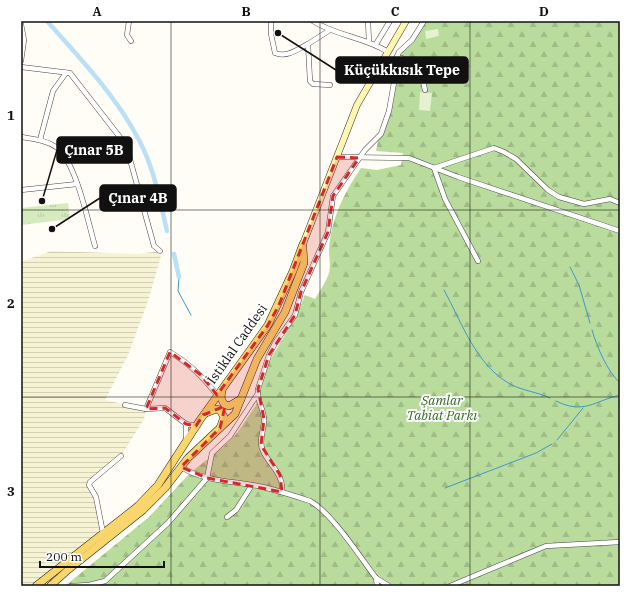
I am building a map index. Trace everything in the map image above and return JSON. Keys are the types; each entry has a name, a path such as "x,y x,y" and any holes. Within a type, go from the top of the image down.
{"main road":[{"name":"İstiklal Caddesi","path":"36,586 138,506 158,485 203,415 268,325 291,278 357,104 406,21"},
{"name":"İstiklal Caddesi","path":"50,586 143,510 196,450 235,414 265,344 285,312 304,263 303,244"},
{"path":"223,386 221,398 224,404 229,406 236,404 242,398"},
{"path":"203,415 216,409 220,410 224,417 220,428"}],"street":[{"path":"129,21 127,35 131,41"},
{"path":"271,21 271,34 276,53 280,55 289,54 330,30"},
{"path":"313,21 330,30 376,44 388,52"},
{"path":"368,21 369,42"},
{"path":"376,44 390,21"},
{"path":"71,586 89,585 105,581 168,523 207,478 212,453 230,436 257,395 269,355 275,343 295,315 301,292 328,232 333,196 359,158 381,134 385,126 395,77 393,65 399,52 412,40 424,21"},
{"path":"21,24 24,40 21,61"},
{"path":"308,44 310,81 313,84 330,85"},
{"path":"396,58 402,58 406,61 413,72 422,81 425,90"},
{"path":"21,66 70,73 126,145 154,246 160,251"},
{"path":"40,140 52,91 66,73"},
{"path":"21,137 50,143 63,153 71,165 95,246"},
{"path":"434,168 494,148 516,159 548,190 559,198 584,204 610,199 620,203"},
{"path":"336,157 409,158 434,168 620,231"},
{"path":"434,168 445,199 478,261"},
{"path":"21,190 77,184"},
{"path":"146,409 170,352 189,364 201,375 217,395"},
{"path":"257,395 264,419 261,445 263,451 280,474 283,484 282,492"},
{"path":"125,405 146,409 165,408 186,424 196,426"},
{"path":"186,424 187,441"},
{"path":"103,533 98,505 89,485 90,482 121,456"},
{"path":"181,467 190,473 207,478 252,485 282,492 310,501 317,505 327,514 376,578 389,586"},
{"path":"227,517 236,510 252,485"},
{"path":"450,586 546,546 620,542"},
{"path":"376,578 377,586"}],"highlighted area":[{"path":"337,157 359,158 333,196 328,232 301,292 295,315 269,355 258,389 264,419 261,445 280,475 282,492 207,478 181,467 220,428 225,406 203,415 196,426 186,424 165,408 146,409 170,352 201,375 217,395 268,325 279,305"}],"shaded area":[{"path":"51,251 138,254 160,251 161,256 148,301 128,355 105,400 146,409 144,419 121,456 90,482 96,497 103,533 37,586 21,586 21,262"}],"green space":[{"name":"Şamlar Tabiat Parkı","path":"424,21 620,21 620,586 65,586 149,517 190,473 223,447 237,433 256,405 268,363 294,320 305,295 315,299 329,274 329,250 332,228 339,207 355,177 361,168 377,170 401,165 403,153 376,151 378,141 385,126 395,77 393,65 396,58"},
{"path":"438,29 439,36 426,39 425,31"},
{"path":"420,92 432,93 430,111 419,110"},
{"path":"68,203 70,219 21,225 21,208"}],"waterway":[{"path":"47,21 97,78 120,108 130,124 149,162 167,231"},
{"path":"174,254 179,277"},
{"path":"570,267 579,285 590,323"},
{"path":"179,277 178,291 191,315"},
{"path":"444,290 471,342 488,366 498,376 510,384 550,398"},
{"path":"592,330 603,358 615,378 620,383"},
{"path":"556,401 574,407 582,407 620,395"},
{"path":"557,440 583,408"},
{"path":"445,488 536,453 552,444"}],"place":[{"name":"Küçükkısık Tepe","path":"278,33"},
{"name":"Çınar 5B","path":"42,201"},
{"name":"Çınar 4B","path":"52,229"}]}
